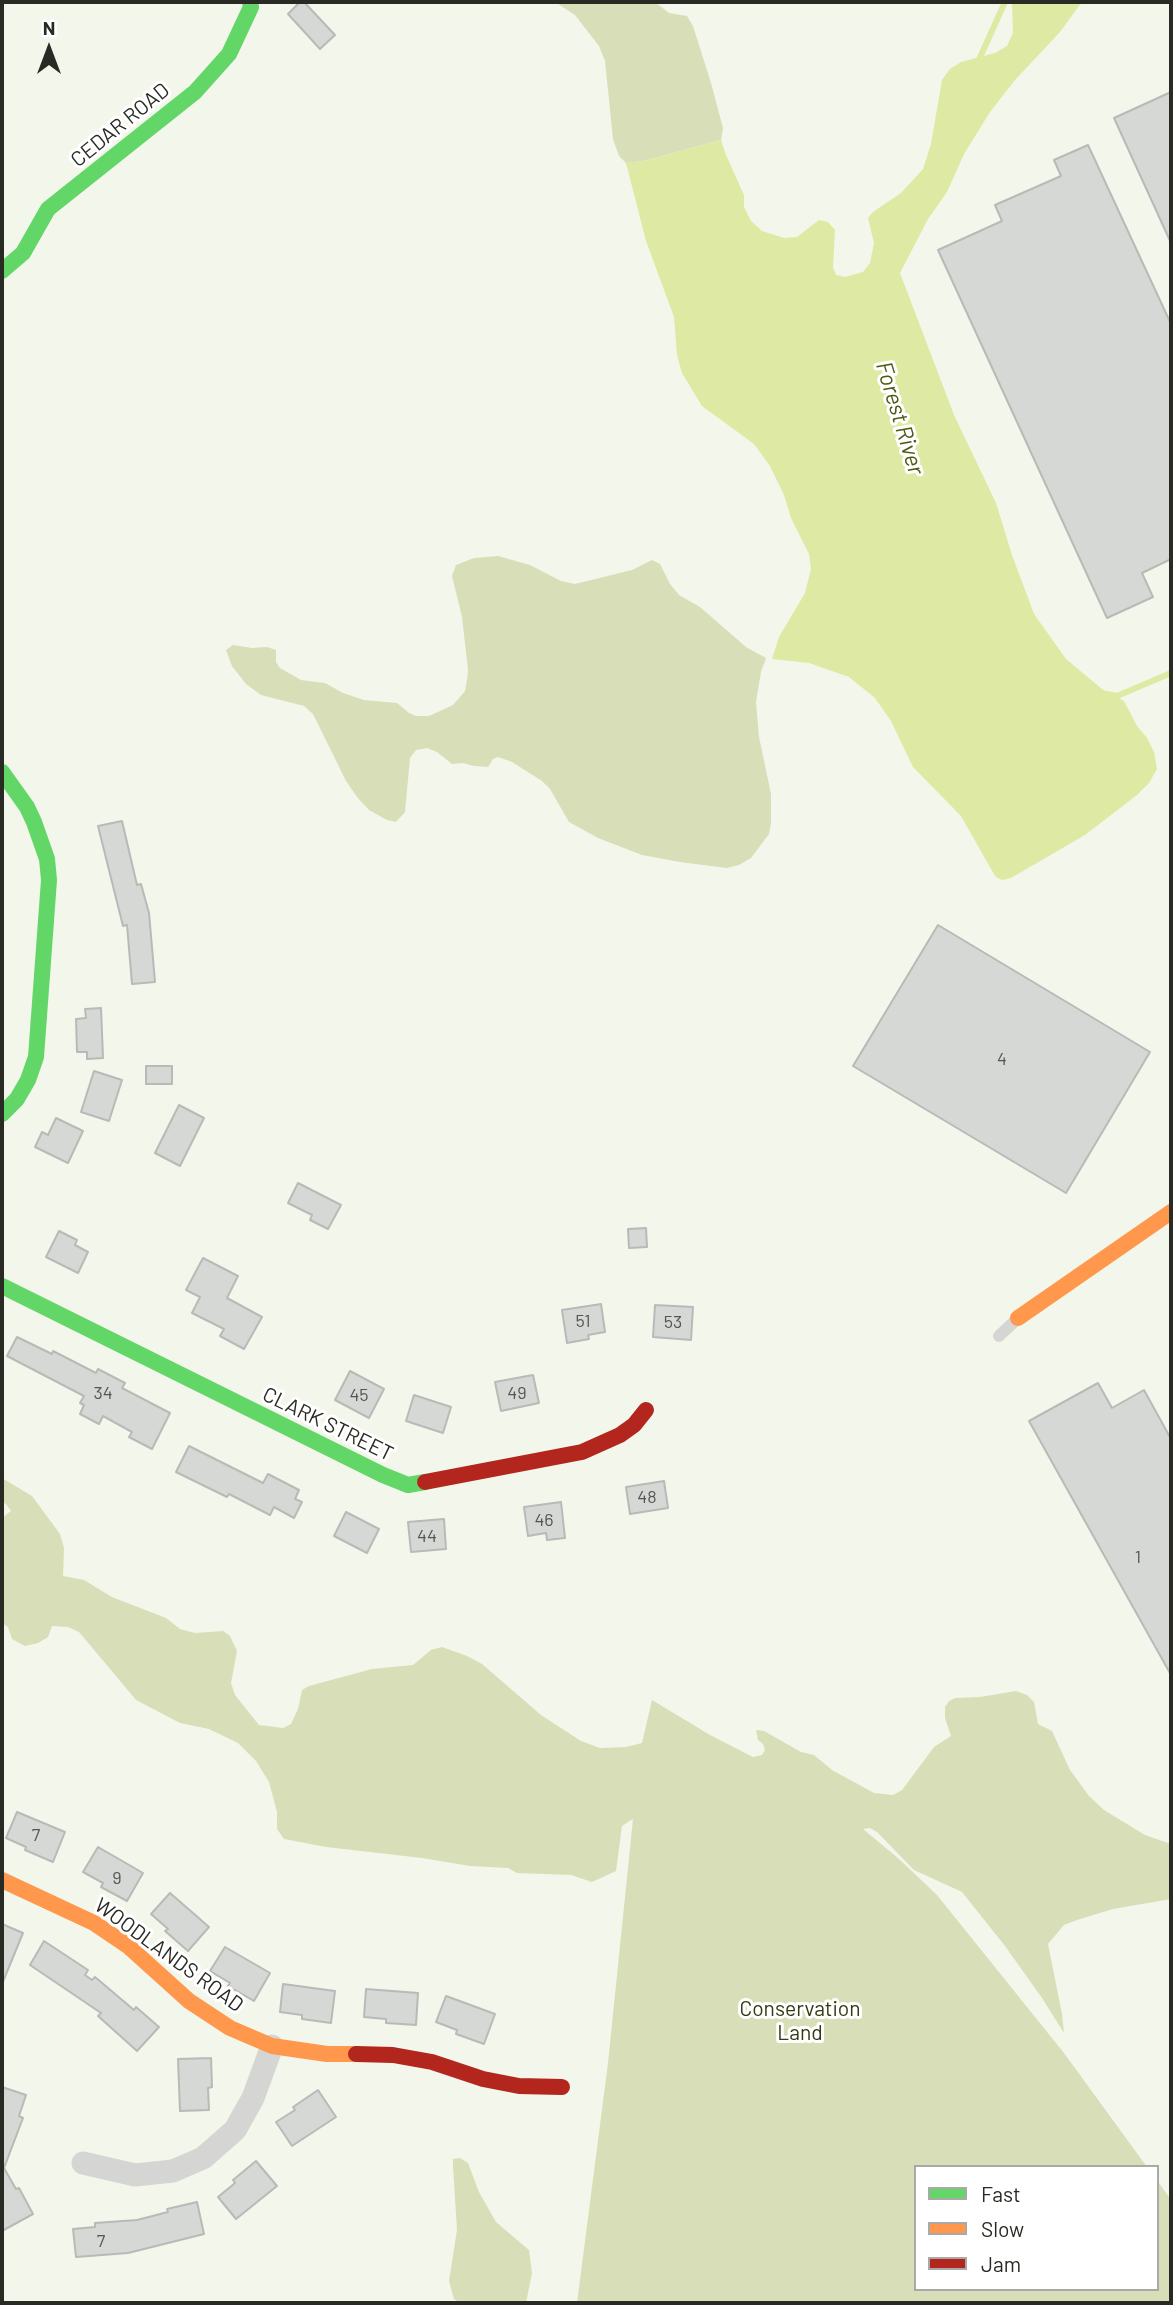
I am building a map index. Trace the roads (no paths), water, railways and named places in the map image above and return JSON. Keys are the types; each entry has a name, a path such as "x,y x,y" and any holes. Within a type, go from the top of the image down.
{"street":[{"name":"CEDAR ROAD","path":"2,271 23,253 48,209 195,92 229,54 251,7 250,2"},
{"path":"2,772 27,807 34,822 47,859 49,880 36,1058 29,1080 17,1099 2,1114"},
{"path":"1018,1318 1171,1212"},
{"name":"CLARK STREET","path":"2,1286 408,1485 582,1452 620,1435 634,1425 646,1410"},
{"name":"WOODLANDS ROAD","path":"2,1880 94,1923 128,1947 189,2001 230,2028 272,2046 327,2054 393,2055 432,2062 483,2079 519,2086 562,2087"},
{"path":"83,2163 135,2175 173,2171 204,2158 235,2130 253,2098 272,2046"}],"lane":[{"path":"999,1336 1018,1318"}],"water":[{"path":"1012,2 1082,2 1060,32 1015,80 990,112 964,154 947,192 928,219 900,273 954,415 996,503 1034,614 1066,659 1102,689 1124,701 1154,752 1157,769 1149,783 1137,795 1085,835 1011,878 1002,880 996,877 961,816 913,767 891,721 875,698 849,677 809,663 772,659 779,637 805,593 811,569 809,554 770,466 754,444 702,406 682,373 677,355 674,317 646,241 626,163 644,161 721,140 744,195 744,207 751,221 762,231 784,238 797,237 819,220 828,222 835,230 833,267 836,275 845,277 863,272 870,263 874,243 868,218 901,193 923,169 931,144 942,80 950,69 961,62 995,53 1007,46 1013,33"}],"waterway":[{"name":"Forest River","path":"977,64 1005,2"},
{"name":"Forest River","path":"1107,694 1117,696 1171,673"}],"park label":[{"name":"Conservation Land","path":"800,2021"}]}
